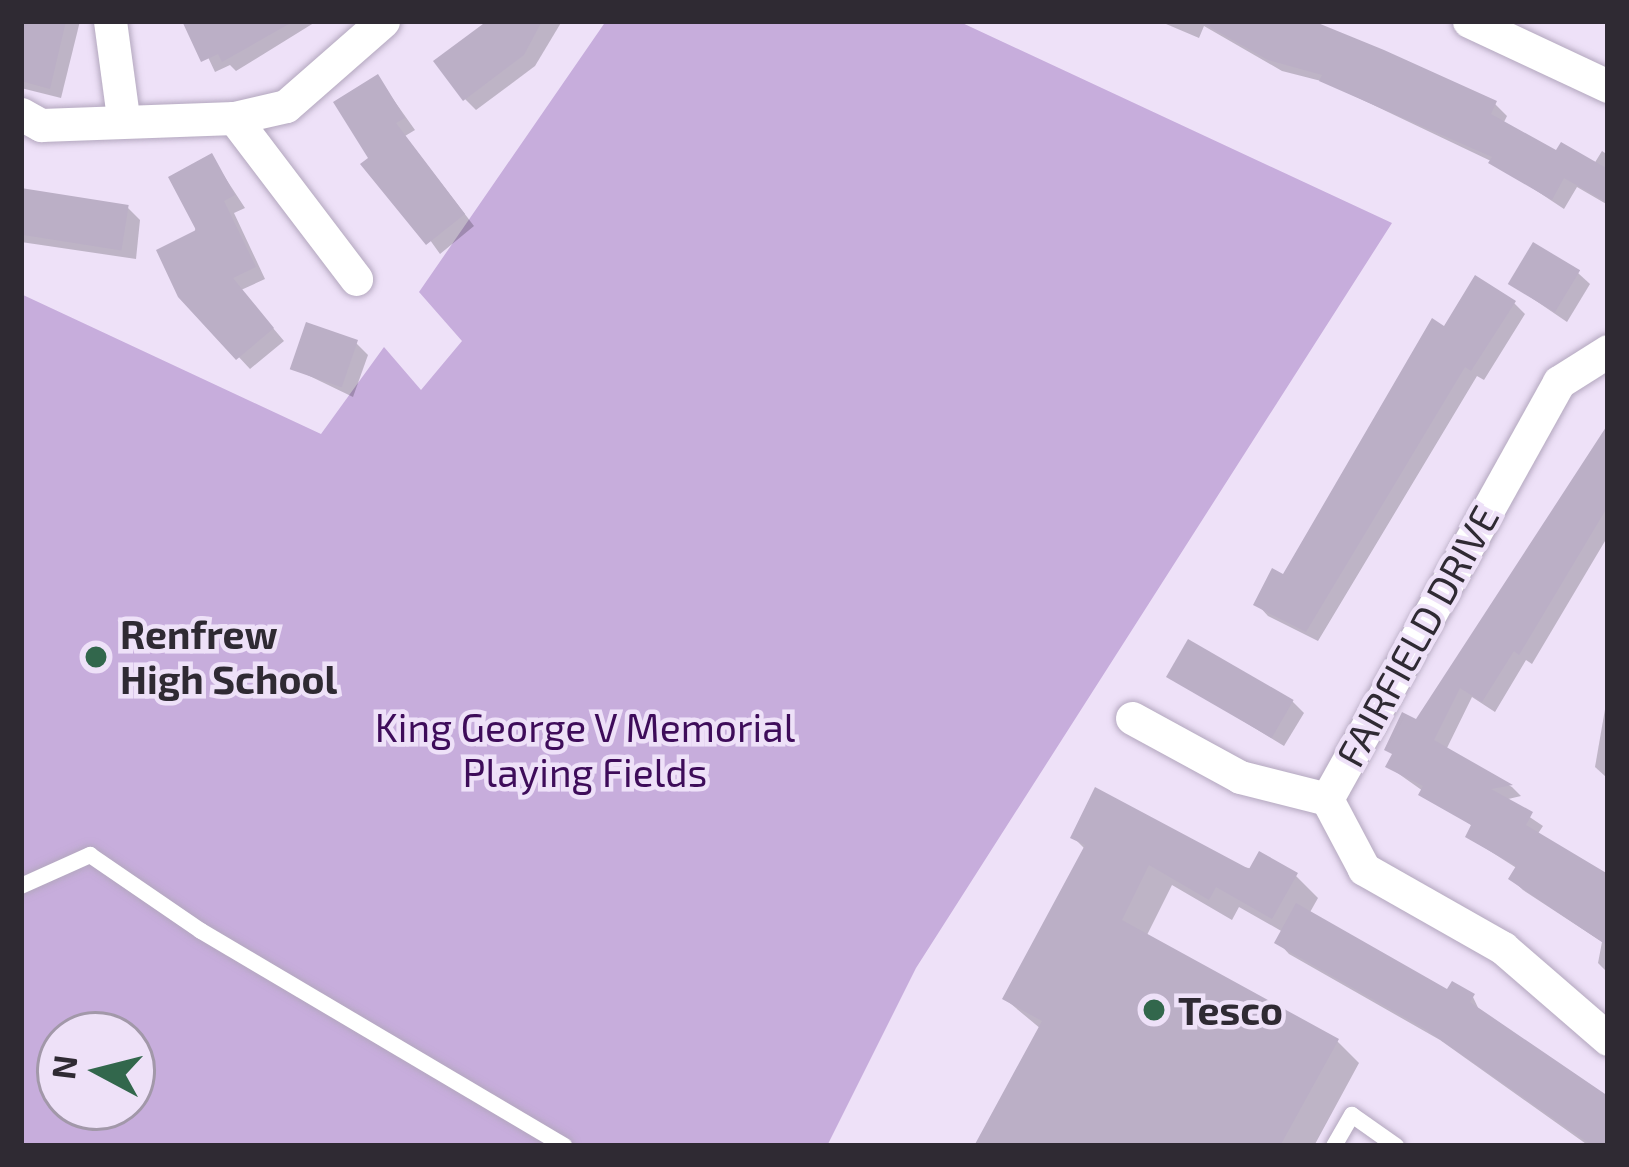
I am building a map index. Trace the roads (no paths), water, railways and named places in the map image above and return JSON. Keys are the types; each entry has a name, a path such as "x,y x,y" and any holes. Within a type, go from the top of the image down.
{"street":[{"path":"110,21 123,117"},
{"path":"21,114 41,125 123,117 234,118 286,106 383,21"},
{"path":"1469,21 1608,86"},
{"path":"234,118 356,279"},
{"name":"FAIRFIELD DRIVE","path":"1608,351 1559,382 1327,799 1364,869 1503,948 1608,1039"},
{"path":"1132,718 1240,777 1327,799"}],"lane":[{"path":"21,886 90,855 201,931 564,1146"},
{"path":"1334,1146 1352,1114 1396,1146"}],"place":[{"name":"Renfrew High School","path":"96,657"},
{"name":"Tesco","path":"1154,1010"}],"park label":[{"name":"King George V Memorial Playing Fields","path":"585,750"}]}
